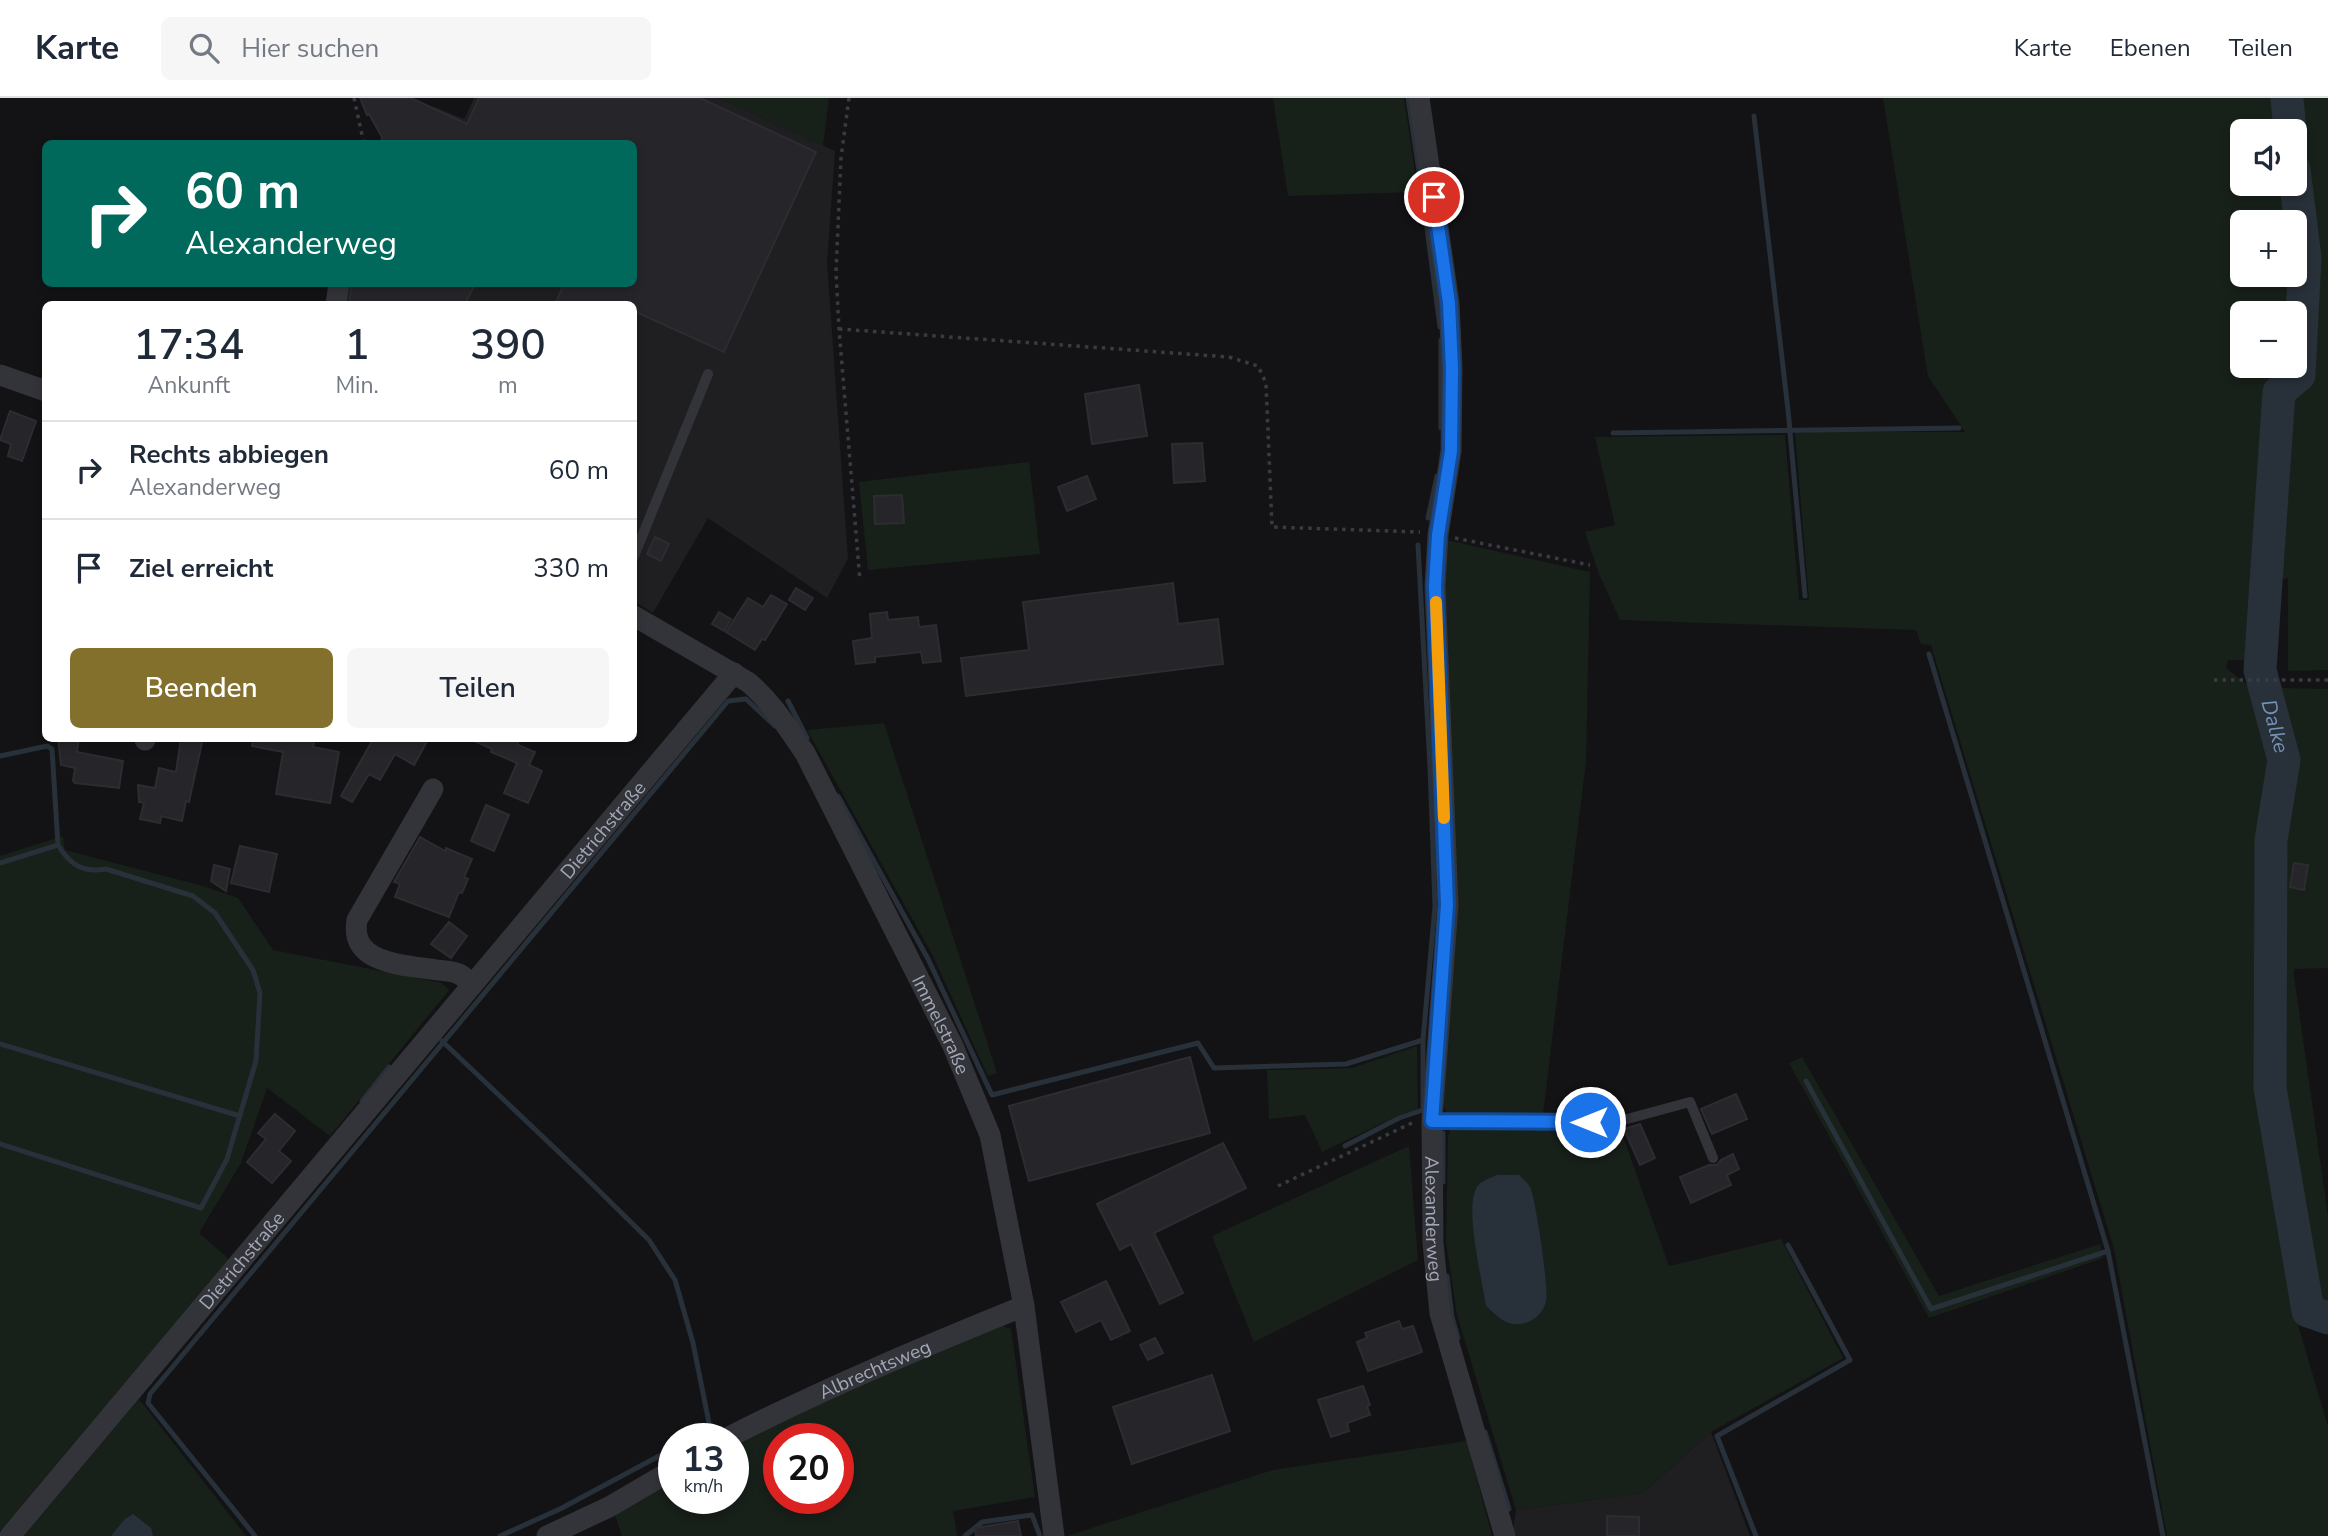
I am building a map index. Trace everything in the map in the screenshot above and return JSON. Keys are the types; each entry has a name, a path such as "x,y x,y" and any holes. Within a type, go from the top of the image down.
{"street":[{"name":"Alexanderweg","path":"1419,98 1449,303 1452,368 1451,451 1438,535 1435,586 1447,905 1432,1121 1433,1244 1440,1313 1505,1536"},
{"path":"0,375 42,390"},
{"name":"Immelstraße","path":"637,618 734,673 764,695 805,753 958,1057 990,1135 1024,1306 1054,1536"},
{"name":"Dietrichstraße","path":"10,1536 734,673"},
{"path":"433,789 357,920 355,933 360,945 371,956 405,965 458,973 472,984"},
{"name":"Albrechtsweg","path":"749,1427 922,1347 1024,1306"},
{"path":"547,1536 609,1507 658,1478"}],"lane":[{"path":"637,549 708,374"},
{"path":"1432,1121 1616,1122 1690,1102 1713,1158"}],"path":[{"path":"354,98 363,140"},
{"path":"849,98 841,158 836,272 860,581"},
{"path":"839,329 1229,357 1258,366 1266,383 1272,527 1418,532 1590,565"},
{"path":"2214,680 2328,680"},
{"path":"1278,1186 1411,1124 1432,1121"}],"shaded area":[{"path":"474,98 719,98 835,151 827,262 848,559 827,598 708,518 653,613 637,603 637,301 340,301 342,287 637,287 637,140 419,140 435,107 464,119"},
{"path":"719,98 829,98 823,146"},
{"path":"1273,98 1404,98 1418,192 1288,196"},
{"path":"1883,98 2328,98 2328,670 2288,671 2288,578 2276,581 2275,661 2228,660 2226,668 2250,687 2328,689 2328,968 2294,969 2294,976 2328,1216 2328,1334 2298,1325 2328,1426 2328,1536 2167,1536 2114,1249 1931,645 1921,644 1916,630 1620,620 1599,574 1585,532 1615,525 1595,437 1785,435 1799,600 1809,600 1795,432 1965,432 1928,376"},
{"path":"1029,462 1040,554 868,570 859,482"},
{"path":"1447,540 1590,572 1586,761 1543,1114 1447,1113 1438,1094 1441,587"},
{"path":"884,723 997,1073 988,1076 932,954 807,730"},
{"path":"63,836 65,850 203,886 238,898 273,950 442,983 449,990 330,1136 267,1088 241,1163 199,1233 229,1259 0,1531 0,856"},
{"path":"1417,1046 1418,1109 1397,1116 1322,1152 1305,1115 1269,1119 1267,1070 1352,1068"},
{"path":"1802,1057 1939,1296 2100,1244 2103,1258 1929,1318 1789,1063"},
{"path":"1452,1126 1620,1128 1669,1266 1781,1239 1843,1358 1711,1432 1643,1493 1516,1510 1457,1315 1446,1242 1448,1136"},
{"path":"1409,1146 1418,1260 1254,1342 1212,1236"},
{"path":"1497,1175 1519,1175 1527,1182 1535,1209 1544,1263 1546,1301 1538,1315 1524,1323 1506,1322 1486,1306 1478,1264 1472,1215 1475,1191 1484,1181"},
{"path":"996,1324 1011,1329 1035,1497 953,1511 957,1536 622,1536 615,1515 658,1487 658,1514 749,1514 749,1434 763,1428 763,1514 854,1514 854,1423 773,1423"},
{"path":"139,1399 246,1536 24,1536"},
{"path":"1711,1432 1750,1536 1512,1536 1516,1510 1643,1493"},
{"path":"1467,1441 1492,1536 1067,1536 1273,1470"},
{"path":"133,1514 151,1528 153,1536 111,1536 125,1519"}],"building":[{"path":"360,98 411,98 467,124 479,98 700,98 816,152 724,352 637,312 637,301 556,301 563,287 637,287 637,140 382,140 369,114 367,115"},
{"path":"352,287 474,287 466,301 349,301"},
{"path":"1139,385 1147,436 1092,444 1085,394"},
{"path":"10,411 36,421 22,461 8,456 11,444 0,440"},
{"path":"1202,443 1205,481 1174,483 1172,444"},
{"path":"1087,476 1096,499 1067,511 1058,487"},
{"path":"902,495 904,523 875,524 874,496"},
{"path":"655,537 669,544 661,561 647,554"},
{"path":"1173,583 1178,624 1218,619 1223,664 966,696 961,658 1029,650 1023,602"},
{"path":"796,588 813,598 805,610 789,600"},
{"path":"771,595 787,604 765,640 762,639 755,650 726,632 748,598 763,607"},
{"path":"719,612 731,619 724,631 712,624"},
{"path":"887,612 888,620 918,617 919,627 936,625 941,661 923,663 921,652 875,657 875,662 856,664 853,641 872,638 870,614"},
{"path":"58,742 78,742 77,752 123,761 119,788 75,783 75,768 61,765"},
{"path":"180,742 202,742 182,821 161,816 160,823 140,819 144,803 139,802 138,785 155,788 159,768 176,772"},
{"path":"252,742 314,742 313,747 339,752 330,803 276,794 283,752 252,746"},
{"path":"371,742 427,742 414,765 395,754 380,780 369,774 352,802 341,796"},
{"path":"477,742 518,742 518,745 535,752 529,765 542,771 528,803 504,793 517,763 491,752 492,749"},
{"path":"486,805 509,815 494,851 471,841"},
{"path":"420,837 445,851 446,848 472,859 464,877 468,879 462,893 459,892 449,917 395,897 400,884 394,882"},
{"path":"240,846 277,854 269,892 231,883"},
{"path":"2294,863 2308,865 2304,890 2290,887"},
{"path":"214,865 230,869 226,891 211,881"},
{"path":"449,922 467,936 451,958 431,944"},
{"path":"1190,1057 1210,1133 1029,1181 1009,1106"},
{"path":"1736,1094 1747,1119 1712,1134 1701,1109"},
{"path":"275,1114 295,1131 279,1151 291,1161 272,1183 247,1162 266,1139 258,1133"},
{"path":"1640,1124 1655,1158 1640,1165 1624,1129"},
{"path":"1223,1143 1246,1188 1154,1233 1183,1293 1160,1304 1131,1244 1120,1250 1097,1204"},
{"path":"1733,1154 1739,1169 1727,1175 1731,1185 1691,1203 1680,1177 1709,1165 1717,1165"},
{"path":"1106,1281 1130,1331 1111,1340 1101,1320 1076,1332 1061,1302"},
{"path":"1399,1321 1402,1329 1413,1326 1422,1352 1368,1371 1357,1342 1367,1338 1365,1333"},
{"path":"1155,1338 1163,1353 1148,1360 1140,1345"},
{"path":"1212,1375 1230,1431 1132,1464 1113,1407"},
{"path":"1363,1386 1370,1405 1367,1406 1370,1415 1347,1423 1349,1431 1331,1437 1318,1400"},
{"path":"1607,1516 1639,1517 1639,1536 1607,1536"},
{"path":"1018,1521 1021,1536 976,1536 975,1528"}],"waterway":[{"path":"1408,98 1421,185"},
{"name":"Dalke","path":"2287,98 2289,119"},
{"path":"1754,116 1788,410 1805,596"},
{"name":"Dalke","path":"2297,196 2305,258 2299,375 2279,392 2260,670 2284,760 2271,840 2270,1088 2308,1311 2328,1318"},
{"path":"1423,198 1440,327"},
{"path":"1441,340 1441,428"},
{"path":"1613,433 1959,428"},
{"path":"1428,518 1437,476"},
{"path":"1345,1146 1399,1118 1423,1110 1423,1040 1435,906 1418,545"},
{"path":"1929,654 2108,1251 2163,1536"},
{"path":"255,1536 148,1403 150,1394 728,701 746,699 775,726"},
{"path":"788,701 807,738"},
{"path":"0,756 47,746 52,749 58,845 67,858 90,870 106,869 193,896 215,913 253,970 260,993 256,1061 227,1159 201,1208 0,1144"},
{"path":"838,796 928,959 992,1095 1198,1043 1214,1068 1346,1064 1423,1040"},
{"path":"0,863 58,845"},
{"path":"442,1041 649,1240 675,1280 693,1343 709,1423"},
{"path":"0,1044 240,1116"},
{"path":"362,1101 389,1067"},
{"path":"1806,1081 1931,1309 2108,1251"},
{"path":"1443,1133 1443,1182"},
{"path":"1756,1536 1717,1436 1850,1360 1788,1245"},
{"path":"1447,1276 1452,1317 1458,1338"},
{"path":"1485,1432 1509,1509"},
{"path":"500,1536 560,1509 658,1457"},
{"path":"965,1536 982,1522 1032,1515 1040,1536"}],"slow traffic":[{"path":"1436,602 1444,818"}],"route":[{"path":"1434,197 1449,303 1452,368 1451,451 1438,535 1435,586 1447,905 1432,1121 1590,1122"}]}
